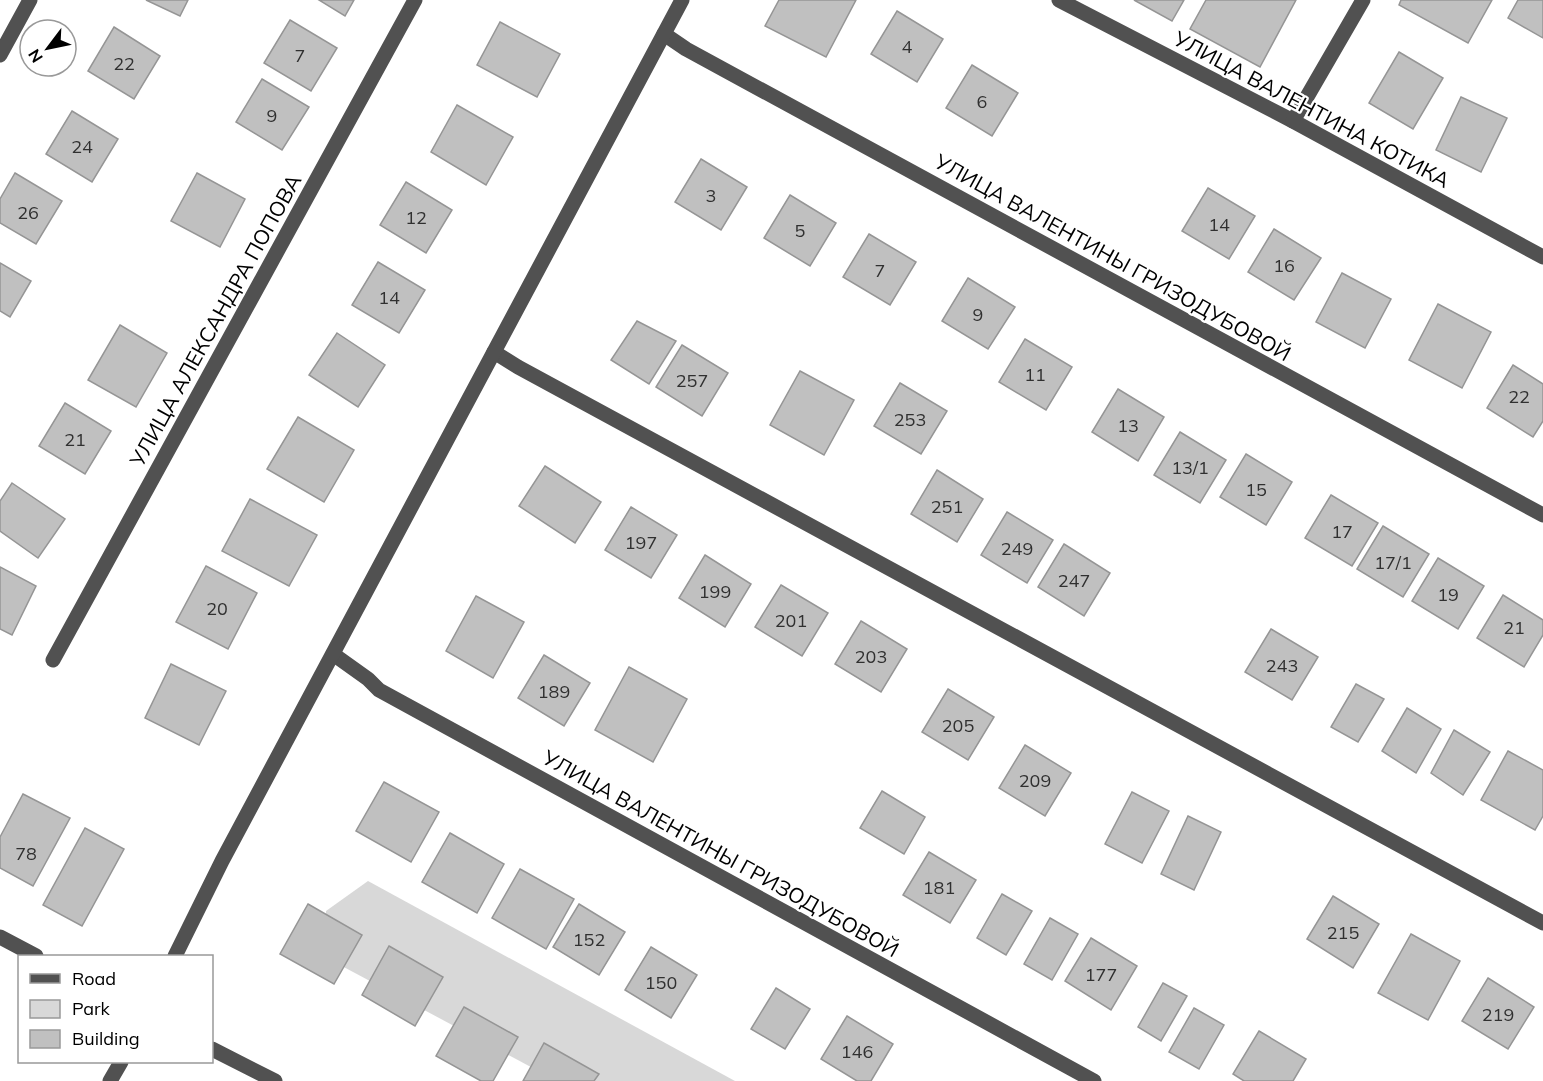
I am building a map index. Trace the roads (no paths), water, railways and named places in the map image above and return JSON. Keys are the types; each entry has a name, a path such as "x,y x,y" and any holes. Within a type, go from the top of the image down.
{"street":[{"path":"0,54 30,0"},
{"name":"УЛИЦА АЛЕКСАНДРА ПОПОВА","path":"53,660 415,0"},
{"path":"176,955 222,861 682,0"},
{"name":"УЛИЦА ВАЛЕНТИНА КОТИКА","path":"1059,0 1293,121 1543,257"},
{"path":"1293,121 1363,0"},
{"name":"УЛИЦА ВАЛЕНТИНЫ ГРИЗОДУБОВОЙ","path":"664,34 686,49 1543,515"},
{"path":"494,352 1543,923"},
{"name":"УЛИЦА ВАЛЕНТИНЫ ГРИЗОДУБОВОЙ","path":"333,654 368,679 379,690 1094,1081"},
{"path":"0,937 32,955"},
{"path":"213,1050 275,1081"},
{"path":"111,1081 120,1063"}]}
